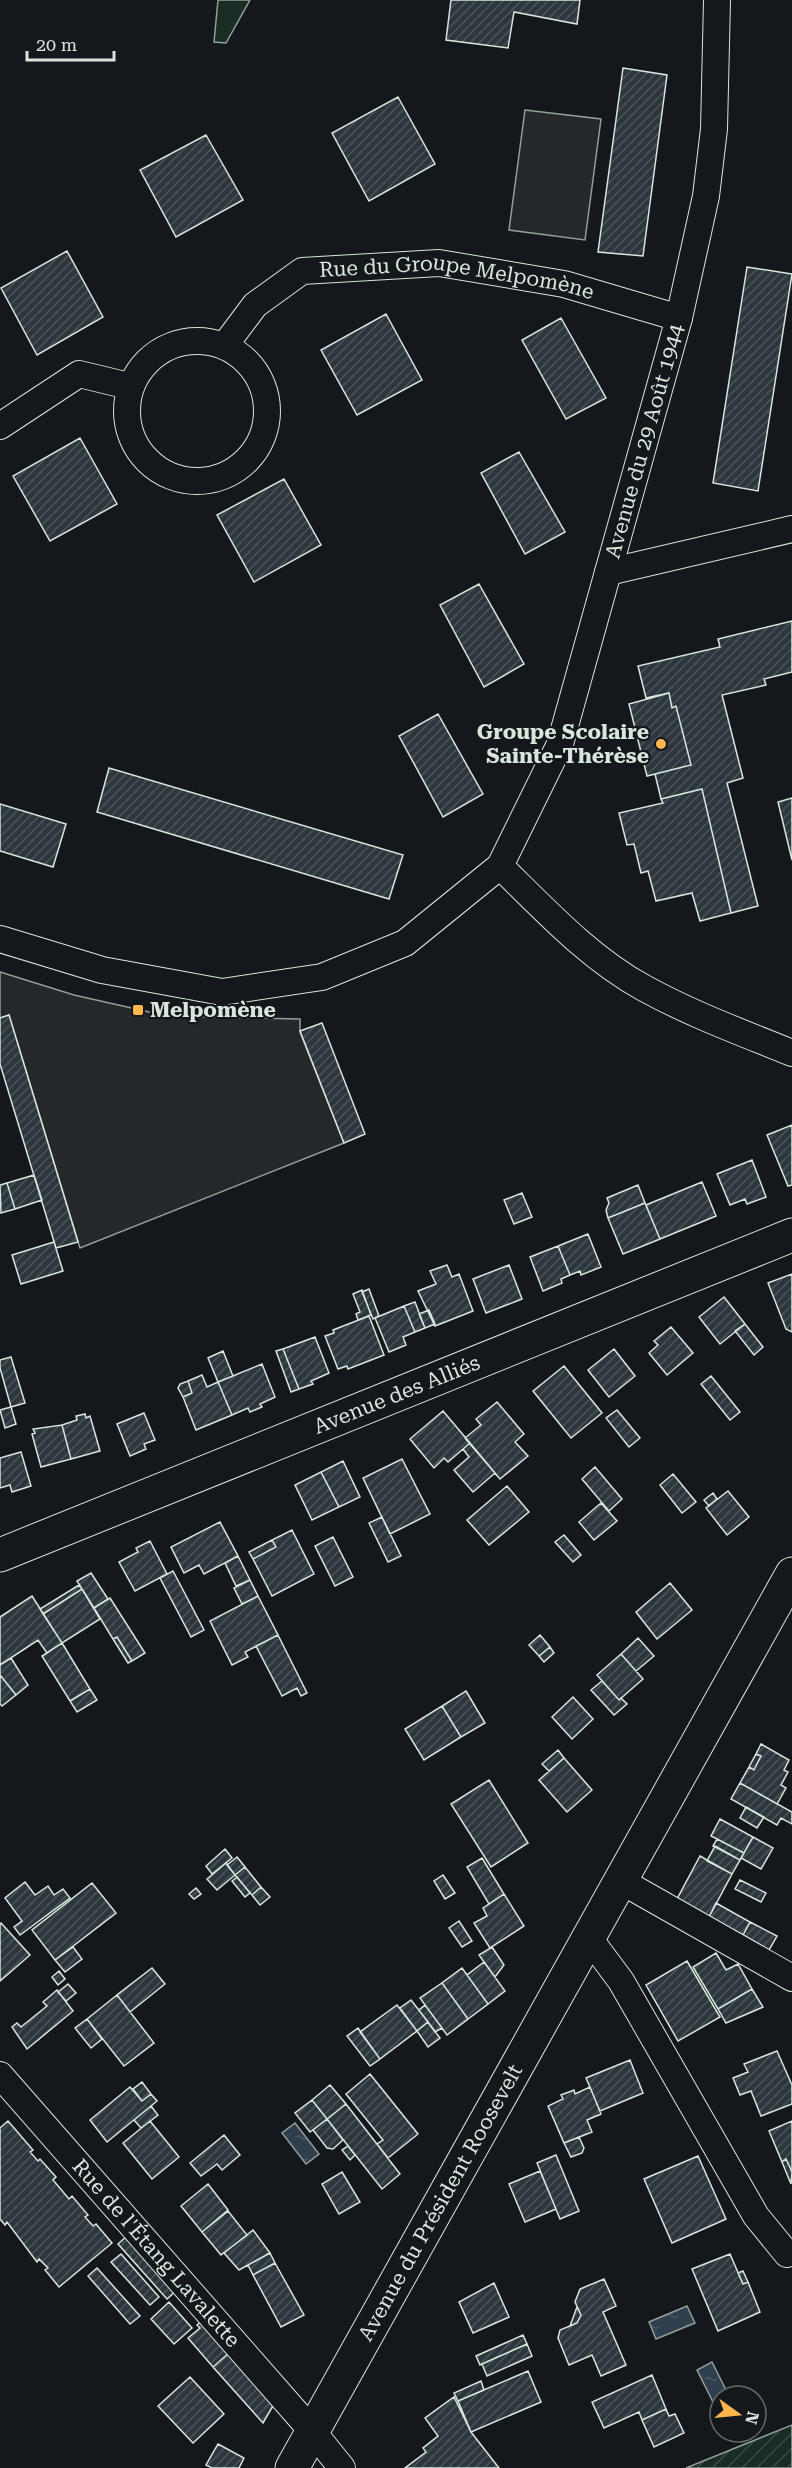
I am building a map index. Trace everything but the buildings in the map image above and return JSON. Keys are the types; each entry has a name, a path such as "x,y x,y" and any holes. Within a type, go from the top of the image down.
{"main road":[{"name":"Avenue des Alliés","path":"0,1555 792,1235"},
{"name":"Avenue du Président Roosevelt","path":"292,2468 792,1574"}],"street":[{"name":"Avenue du 29 Août 1944","path":"500,866 560,744 679,318 706,196 714,129 717,0"},
{"name":"Rue du Groupe Melpomène","path":"225,345 255,305 302,271 439,263 564,284 679,318"},
{"path":"187,340 225,345 257,372 269,411 257,451 225,478 184,482 147,464 127,428 129,386 152,355 187,340"},
{"path":"0,426 79,374 129,386"},
{"path":"608,572 792,529"},
{"path":"0,939 102,970 222,992 322,977 405,943 500,866 577,941 643,988 792,1053"},
{"path":"621,1881 792,1978"},
{"path":"589,1938 621,1981 756,2216 787,2254"},
{"name":"Rue de l'Étang Lavalette","path":"0,2075 342,2468"}],"green space":[{"path":"218,0 250,0 226,43 214,42"},
{"path":"792,2425 792,2468 686,2468 745,2444 768,2444 768,2435"}],"shaded area":[{"path":"525,110 601,119 585,240 509,230"},
{"path":"0,972 74,995 167,1016 300,1019 300,1032 344,1143 80,1248 9,1015 0,1018"}],"water":[{"path":"295,2123 319,2154 306,2164 282,2133"},
{"path":"687,2306 695,2323 656,2339 649,2322"},
{"path":"712,2362 723,2384 708,2384 708,2392 697,2370"}],"place":[{"name":"Groupe Scolaire Sainte-Thérèse","path":"661,744"},
{"name":"Melpomène","path":"138,1010"}]}
